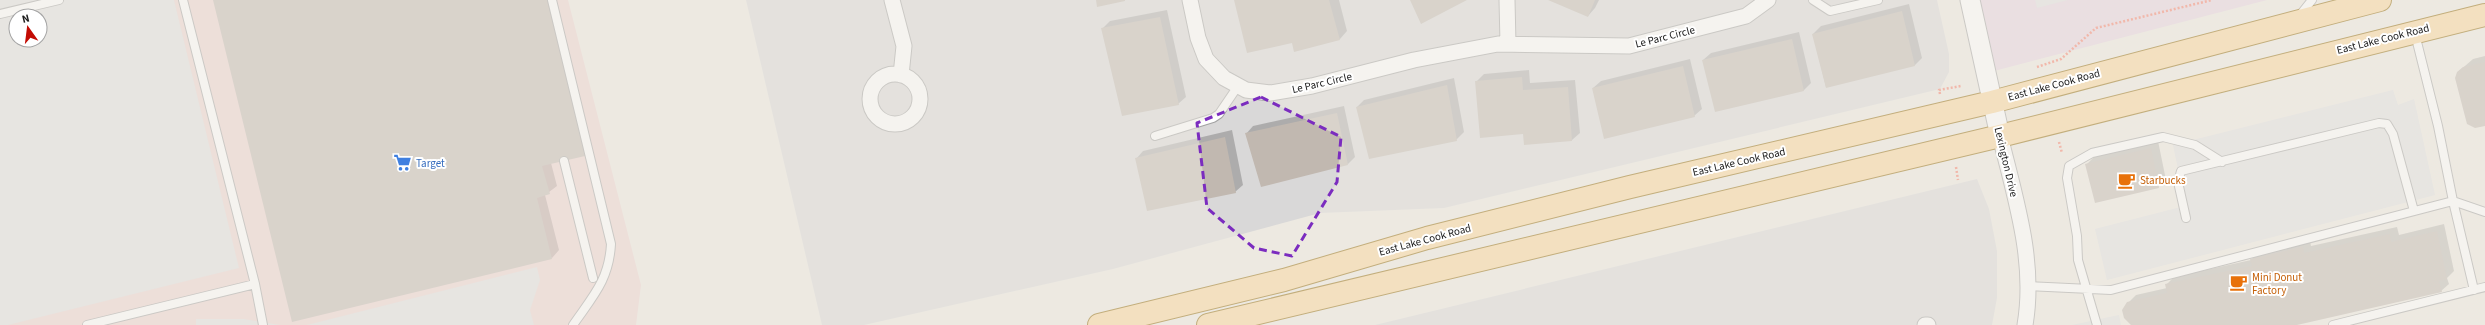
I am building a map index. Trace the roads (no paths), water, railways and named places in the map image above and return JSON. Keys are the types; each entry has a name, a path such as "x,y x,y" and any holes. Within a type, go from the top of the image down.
{"main road":[{"name":"East Lake Cook Road","path":"1099,325 1284,280 1427,238 1630,187 1990,91 2380,0"},
{"name":"East Lake Cook Road","path":"1208,325 2000,136 2485,15"}],"street":[{"path":"892,0 904,46 901,75"},
{"name":"Le Parc Circle","path":"1190,0 1198,38 1206,59 1224,78 1238,86 1246,90 1270,93 1312,86 1414,60 1498,44 1629,46 1746,16 1768,0"},
{"path":"1507,0 1508,44"},
{"name":"Lexington Drive","path":"1970,0 2027,253 2029,298 2025,325"}],"lane":[{"path":"0,14 59,0"},
{"path":"183,0 255,284 263,325"},
{"path":"552,0 611,244 610,260 605,280 572,325"},
{"path":"1813,0 1830,11 1878,0"},
{"path":"2294,21 2310,5 2312,0"},
{"path":"2414,32 2438,126 2453,201 2474,290"},
{"path":"1155,136 1213,118 1219,114 1238,86"},
{"path":"2186,218 2178,182 2181,171 2379,123 2387,124 2393,134 2414,211"},
{"path":"2097,325 2078,260 2077,236 2067,178 2069,166 2092,153 2163,137 2195,145 2222,162"},
{"path":"564,161 593,278"},
{"path":"2029,286 2111,290 2453,201 2485,212"},
{"path":"87,325 255,284"},
{"path":"2333,325 2485,287"}],"place":[{"name":"Target","path":"403,163"},
{"name":"Starbucks","path":"2127,180"},
{"name":"Mini Donut Factory","path":"2239,283"}]}
